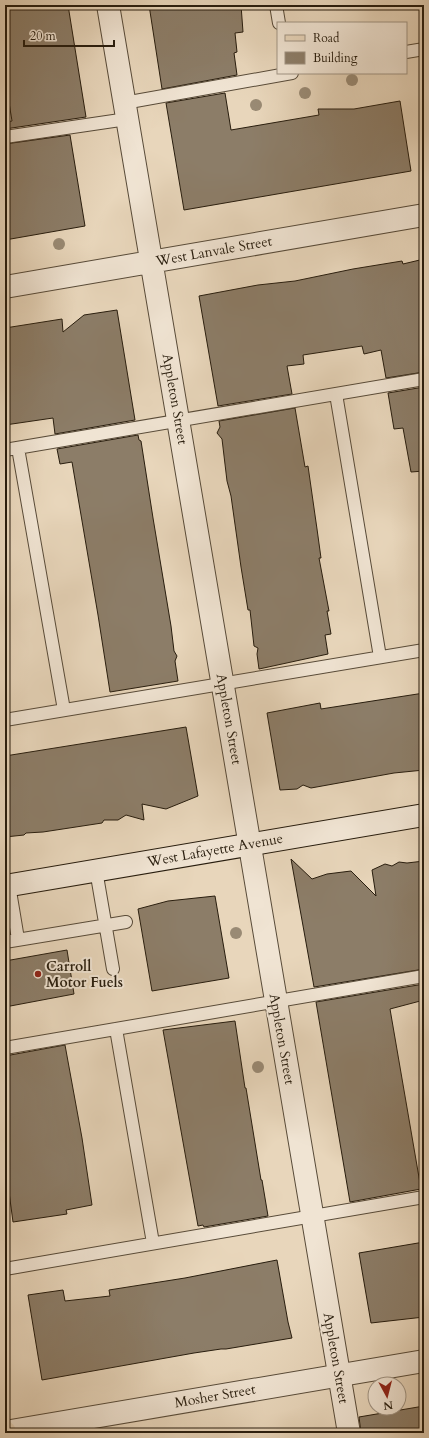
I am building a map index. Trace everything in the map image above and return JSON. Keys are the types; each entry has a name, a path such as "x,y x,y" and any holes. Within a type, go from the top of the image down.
{"street":[{"name":"Appleton Street","path":"108,5 349,1433"},
{"name":"West Lanvale Street","path":"5,287 424,214"},
{"name":"West Lafayette Avenue","path":"7,886 424,815"},
{"name":"Mosher Street","path":"5,1432 424,1361"}],"lane":[{"path":"276,5 279,22"},
{"path":"407,52 424,49"},
{"path":"5,137 126,111 285,74"},
{"path":"5,450 424,379"},
{"path":"336,394 380,657"},
{"path":"18,448 64,710"},
{"path":"5,720 424,650"},
{"path":"96,870 114,969"},
{"path":"7,886 18,940"},
{"path":"5,942 126,922"},
{"path":"5,1048 424,976"},
{"path":"116,1028 153,1243"},
{"path":"5,1269 424,1197"}],"building":[{"path":"5,5 68,5 86,117 5,129 5,122 12,121 5,78"},
{"path":"149,5 241,5 243,32 235,33 237,52 234,53 237,75 162,89"},
{"path":"225,93 231,130 319,115 318,109 354,109 400,101 411,171 184,210 166,103"},
{"path":"70,135 85,226 5,240 5,144"},
{"path":"424,259 424,372 386,378 381,350 364,354 362,346 303,355 304,364 287,366 292,394 218,406 199,296 258,285 295,281 353,269 402,261 403,264"},
{"path":"117,310 135,420 55,434 53,418 5,425 5,328 62,319 63,332 84,315"},
{"path":"424,387 424,471 411,472 403,428 394,429 388,393"},
{"path":"295,408 305,467 308,466 321,558 319,558 329,611 327,611 331,634 325,635 328,654 259,669 257,654 258,648 254,646 250,610 248,610 231,496 227,481 222,439 217,433 220,427 219,421"},
{"path":"138,435 139,440 141,441 174,651 177,656 175,661 178,681 110,692 72,462 60,464 57,449"},
{"path":"424,693 424,770 394,773 311,788 303,785 297,789 280,790 267,713 320,703 321,709"},
{"path":"186,727 198,796 166,809 142,804 144,820 126,815 118,820 104,820 102,823 5,837 5,756"},
{"path":"291,859 312,879 327,874 351,871 376,896 372,870 385,864 392,866 399,862 407,863 424,861 424,969 314,987"},
{"path":"215,896 229,978 152,991 138,909 168,901"},
{"name":"Carroll Motor Fuels","path":"67,950 74,994 5,1007 5,961"},
{"path":"424,984 424,1000 390,1009 421,1189 350,1202 316,1002"},
{"path":"235,1021 245,1088 268,1216 204,1227 203,1225 198,1226 163,1030"},
{"path":"65,1045 82,1138 92,1205 66,1210 67,1214 13,1222 5,1162 5,1056"},
{"path":"424,1242 424,1317 371,1323 359,1253"},
{"path":"277,1260 292,1338 194,1353 42,1380 28,1295 63,1290 65,1301 110,1296 109,1290 185,1278"},
{"path":"424,1406 424,1433 361,1433 359,1417 407,1416 407,1409"}],"place":[{"name":"Carroll Motor Fuels","path":"38,974"}]}
